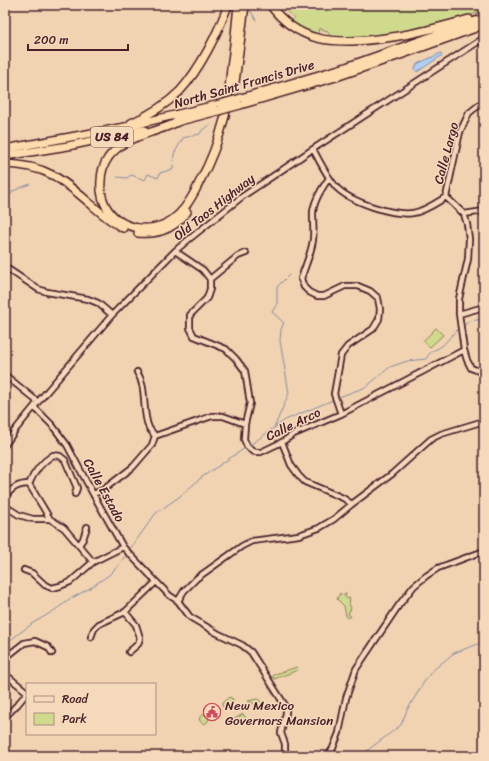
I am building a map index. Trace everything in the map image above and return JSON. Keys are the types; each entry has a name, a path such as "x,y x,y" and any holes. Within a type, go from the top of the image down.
{"highway":[{"path":"108,131 143,118 162,106 179,91 193,74 208,49 228,5"},
{"path":"180,121 132,139 117,148 107,161 102,174 100,186 101,193 109,211 123,223 144,229 164,225 180,214 196,190 211,158 225,116 238,5"},
{"path":"5,164 29,166 57,177 114,223 128,230 136,233 150,234 169,228 182,218 195,201 209,173 223,138 233,94 245,5"},
{"path":"270,5 279,16 298,31 317,38 332,40 367,40 406,35 484,14"},
{"name":"North Saint Francis Drive","path":"241,102 346,67 484,18"},
{"name":"North Saint Francis Drive","path":"5,156 108,138 180,121 219,108 336,77 484,25"},
{"name":"North Saint Francis Drive","path":"5,149 108,131 219,108"}],"street":[{"name":"Old Taos Highway","path":"5,446 16,429 38,402 112,315 175,251 203,227 243,196 484,38"},
{"name":"Calle Largo","path":"313,149 329,178 339,190 366,204 395,212 414,212 428,207 446,197 460,132 469,113 484,101"},
{"path":"329,178 317,197 312,213 314,223 313,239 310,256 301,279 304,287 309,292 317,296 324,296 345,286 358,286 370,291 378,298 380,309 379,320 373,329 348,346 341,355 334,394 341,414"},
{"path":"446,197 464,214 467,224 469,238 468,259 459,299 459,314 464,350 467,360 471,368 484,373"},
{"path":"464,214 484,211"},
{"path":"175,251 203,270 210,279 238,256 246,253"},
{"path":"5,267 38,289 88,299 98,303 112,315"},
{"name":"Calle Arco","path":"210,279 210,290 207,298 190,315 190,328 194,336 226,349 245,371 250,403 245,424 244,439 247,446 252,451 261,452 282,442 294,434 341,414 464,350"},
{"path":"459,314 484,307"},
{"path":"137,372 141,378 144,388 146,418 150,429 155,436"},
{"path":"5,375 38,402"},
{"name":"Calle Estado","path":"34,407 52,425 67,445 123,547 169,595 178,601 190,617 217,633 242,645 250,652 286,707 281,733 285,744 285,754"},
{"path":"155,436 212,416 223,416 245,424"},
{"path":"178,601 184,591 197,578 242,546 252,541 299,534 319,528 334,519 392,474 430,439 441,434 484,421"},
{"path":"93,494 104,490 133,467 152,445 155,436"},
{"path":"282,442 291,465 305,482 344,498 352,504"},
{"path":"29,484 37,469 47,459 53,455 60,456 65,460 74,481 76,488 75,494"},
{"path":"5,497 14,487 29,484"},
{"path":"29,484 50,519 64,528 93,562"},
{"path":"5,506 19,515 33,519 50,519"},
{"path":"79,545 84,539 87,527"},
{"path":"24,570 32,573 45,585 52,588 70,582 93,562 123,547"},
{"path":"328,756 339,733 346,698 356,669 399,605 414,586 438,568 484,552"},
{"path":"91,637 94,629 99,624 125,612 156,582"},
{"path":"125,612 136,625 140,638 138,644 128,652"},
{"path":"5,658 24,643 34,641 48,647 52,653"},
{"path":"5,674 26,691"},
{"path":"5,717 18,705 26,693"}],"green space":[{"path":"280,5 484,5 484,11 432,27 399,34 348,39 332,37 328,31 319,28 318,35 307,32 292,23 294,18"},
{"path":"436,328 443,335 430,347 423,341"},
{"path":"340,593 343,596 346,593 345,597 350,599 349,604 351,608 348,614 351,616 349,618 346,616 344,606 337,599"},
{"path":"297,667 298,670 274,679 273,675"},
{"path":"229,697 233,699 232,702 223,707 222,703"},
{"path":"257,699 264,705 264,709 248,701"},
{"path":"204,714 209,719 204,724 199,719"},
{"path":"243,714 246,718 236,725 233,720"}],"water":[{"path":"441,53 441,56 417,72 415,69 417,64"}],"waterway":[{"path":"250,10 256,20"},
{"path":"117,177 127,178 131,175 145,180 148,174 158,178 160,173 173,169 174,154 183,138 200,134 202,130 210,125"},
{"path":"5,199 7,200 13,191 30,184"},
{"path":"274,428 289,393 280,341 281,329 284,323 272,312 277,304 277,287 289,275"},
{"path":"465,325 469,321 484,319"},
{"path":"339,397 366,387 390,367 407,361 426,359 432,351 441,347 457,330"},
{"path":"250,445 285,420 333,400"},
{"path":"130,549 156,513 179,497 202,477 245,448"},
{"path":"5,644 33,623 109,575 126,555"},
{"path":"360,756 401,725 407,710 432,671 454,653 478,644 484,639"}],"place":[{"name":"New Mexico Governors Mansion","path":"212,712"}]}
